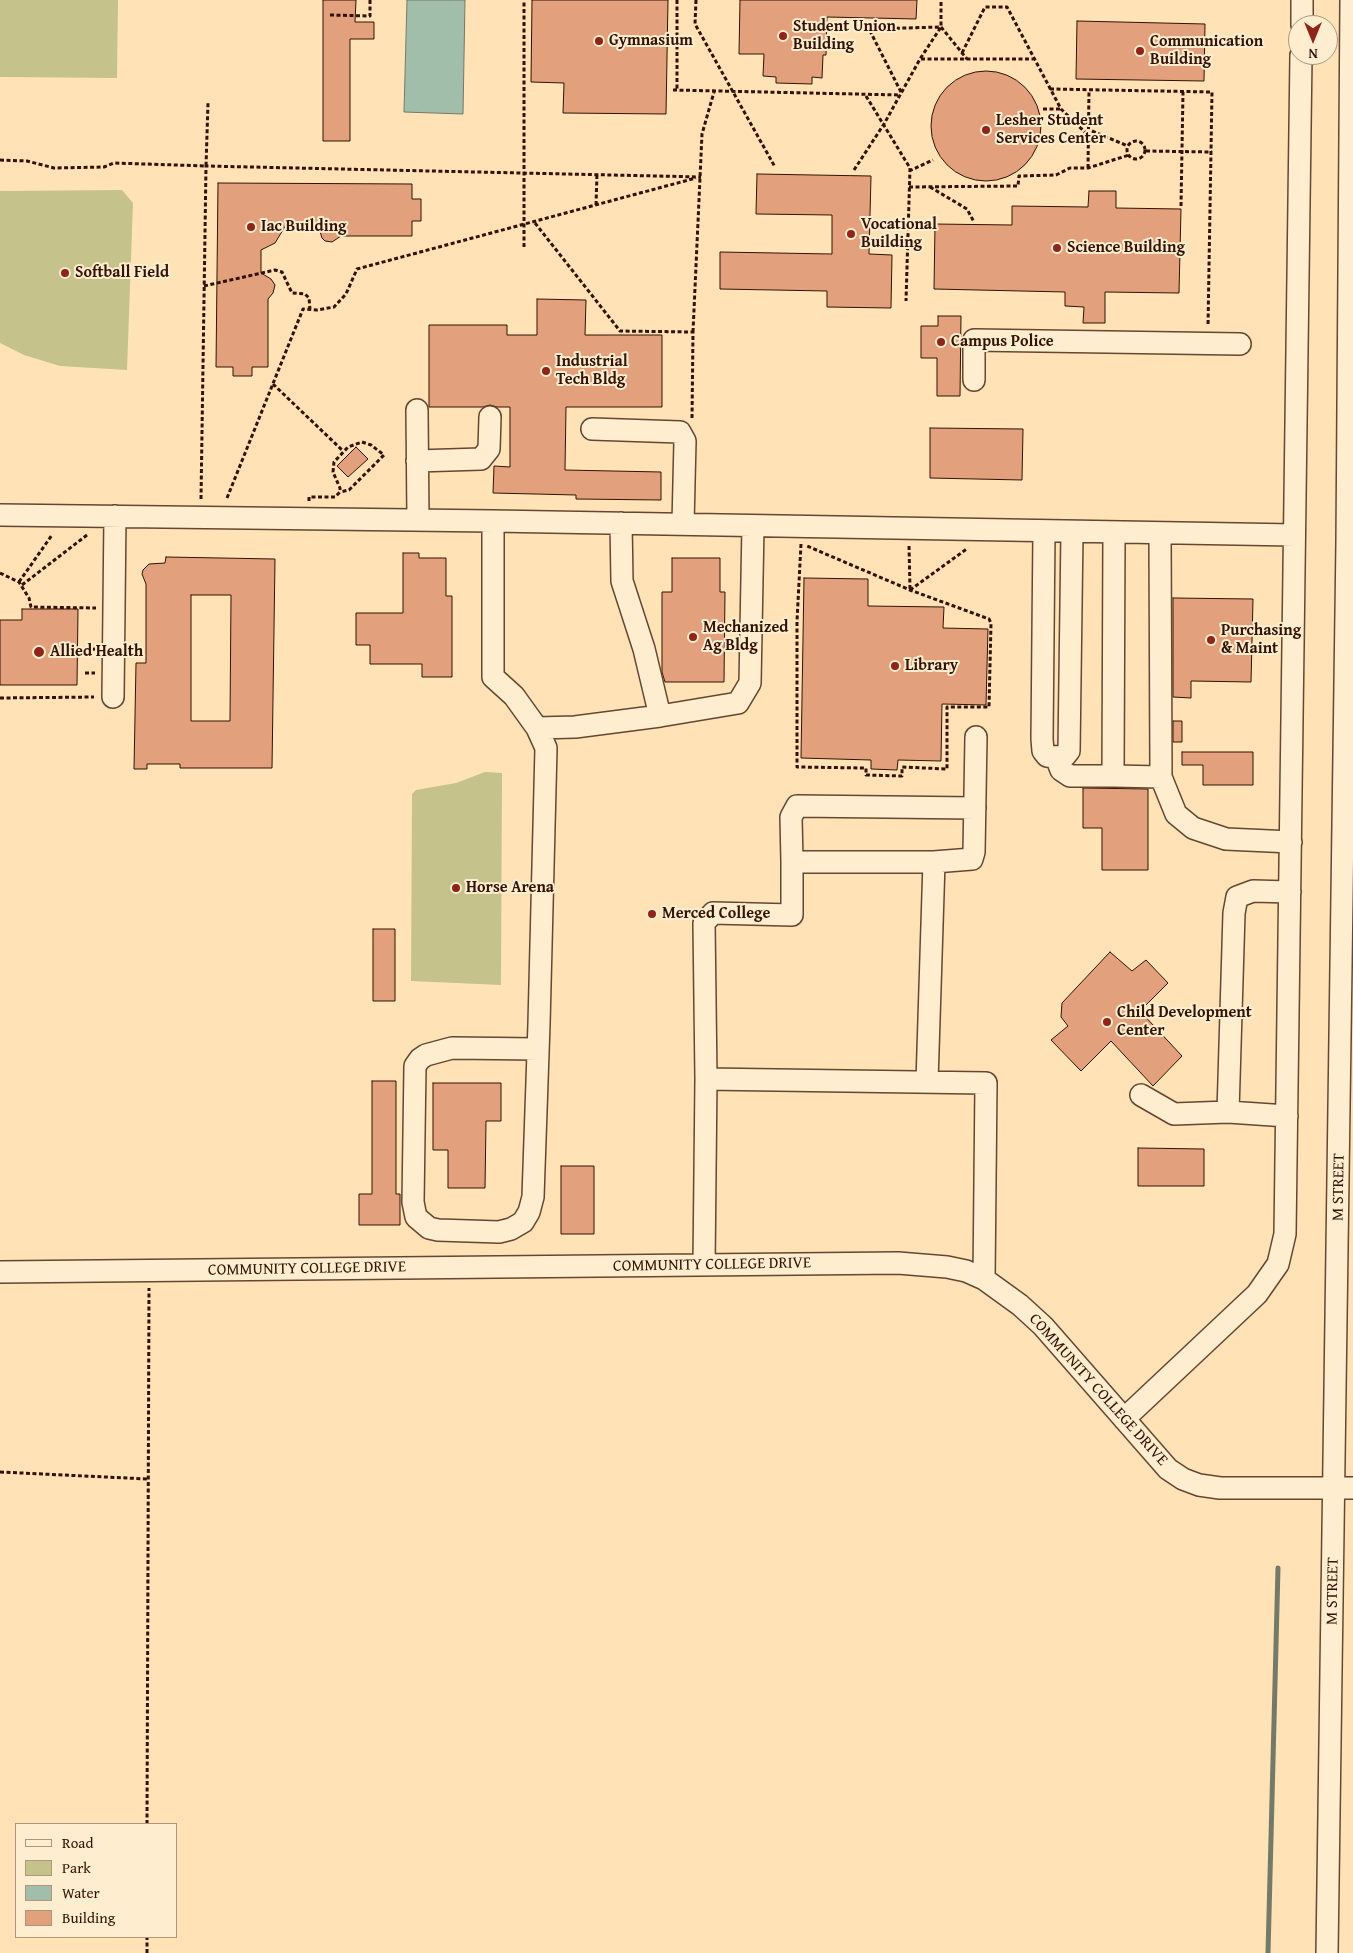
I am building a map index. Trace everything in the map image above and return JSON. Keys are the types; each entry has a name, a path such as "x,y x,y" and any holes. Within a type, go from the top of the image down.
{"street":[{"path":"1302,0 1302,15"},
{"name":"M STREET","path":"1327,1953 1344,1488 1350,542 1351,0"},
{"path":"1124,1419 1257,1294 1278,1264 1285,1234 1301,65"},
{"path":"974,380 974,340 1240,344"},
{"path":"417,410 418,520"},
{"path":"417,461 482,459 489,449 490,417"},
{"path":"592,429 680,432 685,441 684,524"},
{"path":"0,515 493,521 1294,535"},
{"path":"113,516 114,697"},
{"path":"493,521 493,677 514,696 537,728 546,748 538,1049 533,1197 529,1212 523,1222 518,1226 499,1232 428,1228 416,1218 413,1202 415,1066 426,1055 452,1048 538,1049"},
{"path":"621,523 622,581 644,649 660,716"},
{"path":"537,728 575,727 738,703 750,683 752,526"},
{"path":"1044,531 1042,739 1043,751 1047,756 1056,757 1065,756 1069,751 1072,532"},
{"path":"1113,776 1114,533"},
{"path":"1160,533 1161,776 1176,814 1193,828 1226,839 1290,842"},
{"path":"792,862 934,862 972,860 974,852 976,737"},
{"path":"1056,757 1061,770 1070,776 1161,776"},
{"path":"704,1265 706,1079 704,922 713,913 792,915 791,817 797,806 975,808"},
{"path":"927,1082 934,862"},
{"path":"1228,1112 1234,913 1237,897 1253,891 1290,892"},
{"path":"706,1079 986,1083 984,1279"},
{"path":"1141,1095 1174,1114 1228,1112 1287,1116"},
{"name":"COMMUNITY COLLEGE DRIVE","path":"0,1272 898,1263 947,1267 966,1271 984,1279 1020,1305 1043,1326 1168,1469 1183,1479 1199,1486 1220,1488 1344,1488"}],"path":[{"path":"330,15 370,16 370,0"},
{"path":"524,0 524,247"},
{"path":"677,0 675,90 865,95 901,94"},
{"path":"696,0 695,24 774,167"},
{"path":"854,170 884,124 940,27 941,0"},
{"path":"962,53 985,7 1007,7 1061,109 1089,136"},
{"path":"940,27 967,59"},
{"path":"901,94 869,29 940,27"},
{"path":"920,59 1033,59"},
{"path":"1050,89 1212,92 1207,330"},
{"path":"1088,168 1089,90"},
{"path":"692,420 693,332 702,134 714,92"},
{"path":"1181,206 1183,92"},
{"path":"865,95 910,168 906,301"},
{"path":"208,103 204,286 210,518"},
{"path":"1043,109 1061,109"},
{"path":"1092,132 1128,146"},
{"path":"1133,142 1139,142 1144,144 1146,151 1140,159 1134,159 1129,155 1128,146 1133,142"},
{"path":"1146,151 1212,152"},
{"path":"909,187 1018,186 1019,176 1056,175 1070,168 1088,168 1129,155"},
{"path":"0,160 27,161 54,168 104,167 114,163 701,177"},
{"path":"909,171 933,160"},
{"path":"596,205 597,174"},
{"path":"210,518 273,384 303,309 317,310 334,306 346,294 357,269 524,226 701,177"},
{"path":"930,186 966,209 974,222"},
{"path":"535,223 620,331 693,332"},
{"path":"204,286 276,270 282,272 292,293 305,294 309,298 310,310"},
{"path":"273,384 343,451"},
{"path":"309,519 309,497 335,497 340,492 349,490 384,455 371,445 362,442 343,451 334,462 333,472 340,492"},
{"path":"21,583 66,516"},
{"path":"21,583 113,516"},
{"path":"909,529 910,590"},
{"path":"910,590 993,530"},
{"path":"793,540 910,590 988,619 991,624 989,707 947,707 947,769 902,767 902,776 893,776 866,775 866,768 797,766 797,621 801,544"},
{"path":"0,573 21,583 31,607 114,608"},
{"path":"0,698 114,697"},
{"path":"147,1823 148,1270"},
{"path":"0,1472 148,1479"},
{"path":"147,1938 147,1953"}],"green space":[{"path":"0,0 118,0 117,78 0,77"},
{"name":"Softball Field","path":"122,190 133,203 127,370 60,366 24,355 0,343 0,191"},
{"name":"Horse Arena","path":"485,772 502,773 501,985 411,981 412,794 416,790 456,783"}],"water":[{"path":"407,0 465,0 463,114 404,112"}],"building":[{"path":"323,0 356,0 355,22 374,22 374,39 350,39 350,141 323,141"},
{"name":"Gymnasium","path":"532,0 668,0 666,114 563,113 564,83 531,82"},
{"name":"Student Union Building","path":"740,0 917,0 916,19 827,17 826,55 823,55 822,78 812,77 812,84 776,83 776,77 763,76 764,54 739,54"},
{"name":"Communication Building","path":"1077,21 1205,24 1204,81 1076,79"},
{"name":"Lesher Student Services Center","path":"986,71 1007,75 1025,87 1037,105 1041,126 1037,147 1025,165 1007,177 986,181 965,177 947,165 935,147 931,126 935,105 947,87 965,75"},
{"name":"Vocational Building","path":"757,174 871,176 869,254 892,255 891,308 827,307 827,291 720,289 720,252 832,254 832,215 756,214"},
{"path":"218,183 412,184 412,199 421,199 421,221 412,221 412,236 341,236 332,242 325,241 322,238 318,225 286,225 275,243 261,250 261,273 271,279 275,285 273,293 268,299 268,367 252,367 252,376 233,376 233,367 216,367"},
{"name":"Science Building","path":"1089,191 1116,191 1116,208 1181,209 1179,293 1105,292 1105,323 1083,323 1084,307 1065,306 1065,292 934,289 935,224 1012,225 1012,206 1088,207"},
{"name":"Industrial Tech Bldg","path":"537,299 586,300 585,335 662,335 662,407 566,407 565,470 661,472 661,500 576,499 576,495 493,493 494,466 510,467 510,407 490,405 483,407 429,407 429,325 507,325 507,335 537,335"},
{"name":"Campus Police","path":"938,316 961,316 960,396 937,396 937,358 921,358 921,326 938,326"},
{"path":"930,428 1023,429 1022,480 930,478"},
{"path":"356,447 368,459 348,477 337,466"},
{"path":"403,553 419,553 419,558 446,558 446,596 452,596 452,677 422,677 422,664 370,664 370,645 356,645 356,613 403,613"},
{"path":"166,557 275,559 272,768 180,768 180,764 147,764 147,769 134,769 136,663 146,663 146,584 142,574 149,564 165,563","holes":["191,595 231,595 230,721 191,721"]},
{"name":"Mechanized Ag Bldg","path":"672,558 720,558 720,592 725,592 724,682 665,682 662,672 662,592 672,592"},
{"name":"Library","path":"804,578 868,579 868,606 944,607 943,628 988,629 986,705 942,704 941,761 898,760 897,770 871,769 871,760 801,758"},
{"name":"Purchasing & Maint","path":"1173,598 1253,599 1251,682 1191,681 1191,698 1173,697"},
{"name":"Allied Health","path":"22,609 78,609 77,685 0,685 0,620 22,620"},
{"path":"1173,721 1182,721 1182,742 1173,742"},
{"path":"1182,752 1253,752 1253,785 1203,785 1203,765 1182,765"},
{"path":"1083,788 1148,789 1148,870 1102,870 1102,828 1083,828"},
{"path":"373,929 395,929 395,1001 373,1001"},
{"name":"Child Development Center","path":"1110,952 1132,971 1146,960 1168,983 1140,1011 1182,1056 1153,1086 1111,1041 1081,1071 1051,1040 1068,1026 1061,1017 1062,1003"},
{"path":"372,1081 396,1081 396,1194 400,1194 400,1225 359,1225 359,1194 372,1194"},
{"path":"433,1083 501,1083 501,1121 486,1121 485,1188 448,1188 448,1150 433,1150"},
{"path":"1138,1148 1204,1149 1204,1186 1138,1186"},
{"path":"561,1166 594,1166 594,1234 561,1234"}],"waterway":[{"path":"1268,1953 1278,1568"}],"place":[{"name":"Student Union Building","path":"783,36"},
{"name":"Gymnasium","path":"599,41"},
{"name":"Communication Building","path":"1140,51"},
{"name":"Lesher Student Services Center","path":"986,130"},
{"name":"Iac Building","path":"251,227"},
{"name":"Vocational Building","path":"851,234"},
{"name":"Science Building","path":"1057,248"},
{"name":"Softball Field","path":"65,273"},
{"name":"Campus Police","path":"941,342"},
{"name":"Industrial Tech Bldg","path":"546,371"},
{"name":"Mechanized Ag Bldg","path":"693,637"},
{"name":"Purchasing & Maint","path":"1211,640"},
{"name":"Allied Health","path":"39,652"},
{"name":"Library","path":"895,666"},
{"name":"Horse Arena","path":"456,888"},
{"name":"Merced College","path":"652,914"},
{"name":"Child Development Center","path":"1107,1022"}]}
